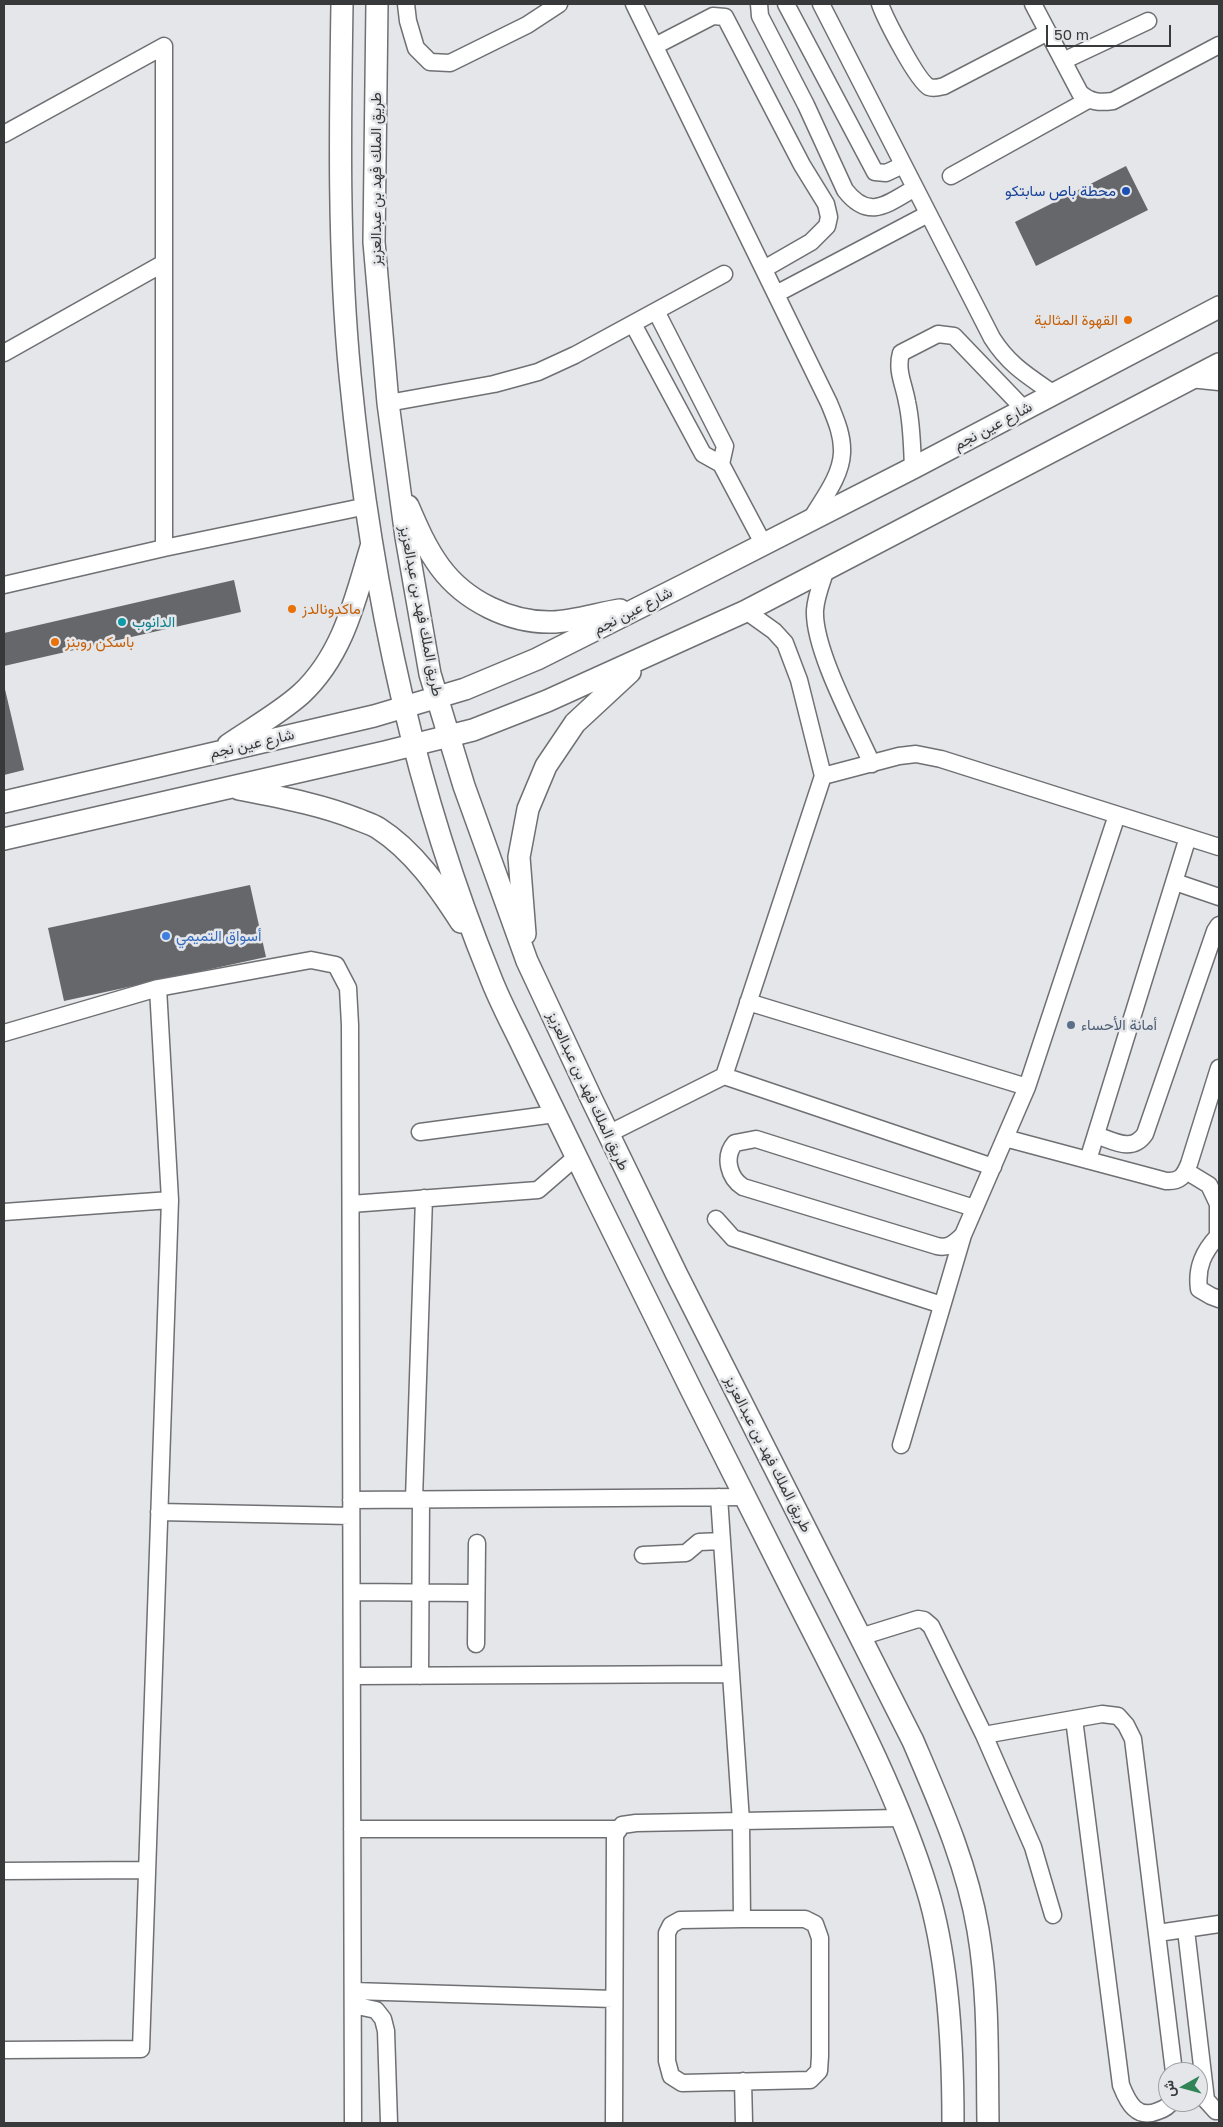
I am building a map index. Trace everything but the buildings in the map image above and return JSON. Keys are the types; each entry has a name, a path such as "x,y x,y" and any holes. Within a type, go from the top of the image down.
{"main road":[{"path":"342,4 342,244 350,374 372,544 405,707 430,806 491,980 576,1157 877,1764 900,1818 928,1890 940,1938 953,2088 953,2123"},
{"name":"طريق الملك فهد بن عبدالعزيز","path":"377,4 374,242 388,403 411,566 430,674 467,794 527,962 608,1134 913,1740 946,1817 978,1929 986,1990 990,2121"},
{"name":"شارع عين نجم","path":"4,802 405,707 438,698 537,659 764,545 1219,307"},
{"path":"4,839 473,730 547,701 746,611 1219,364"},
{"path":"400,490 423,539 440,568 466,592 493,610 522,618 553,622 644,605"},
{"path":"216,752 301,695 329,661 347,626 372,544"},
{"path":"527,962 519,857 528,809 546,766 574,723 597,700 648,656"},
{"path":"231,787 301,801 342,813 378,828 410,855 436,884 481,953"}],"street":[{"path":"406,4 408,22 416,48 430,62 450,63 527,25 559,4"},
{"path":"634,4 829,403 839,430 842,452 838,472 810,520"},
{"path":"760,4 760,16 806,104 846,190 854,201 859,205 874,207 892,201 915,188"},
{"path":"786,4 875,172 886,173 903,165"},
{"path":"821,4 992,338 1003,356 1024,374 1054,394"},
{"path":"880,4 884,16 919,76 929,87 937,88 944,86 1048,32"},
{"path":"1033,4 1080,93 1088,100 1102,103 1113,101 1219,45"},
{"path":"655,46 713,16 725,17 802,165 826,204 829,218 827,226 820,234 798,251 764,269"},
{"path":"1063,61 1148,21"},
{"path":"4,134 164,46 164,548"},
{"path":"951,176 1088,100"},
{"path":"776,294 928,214"},
{"path":"4,353 164,263"},
{"path":"388,403 494,384 538,372 575,355 724,274"},
{"path":"656,311 725,446 721,464"},
{"path":"632,324 703,454 721,464 764,545"},
{"path":"913,468 910,421 898,365 901,353 918,343 938,334 954,336 1024,410"},
{"path":"662,377 684,365"},
{"path":"1190,380 1219,382"},
{"path":"685,420 706,408"},
{"path":"4,585 164,548 367,506"},
{"path":"826,569 816,601 815,611 818,631 828,665 872,764"},
{"path":"724,1076 823,776 799,680 785,643 774,631 746,611"},
{"path":"823,776 899,756 916,754 941,759 1219,847"},
{"path":"901,1445 963,1235 1027,1087 1117,815"},
{"path":"1088,1160 1188,837"},
{"path":"1175,882 1219,897"},
{"path":"1096,1135 1129,1145 1139,1142 1145,1134 1215,931 1219,925"},
{"path":"4,1033 158,988 310,960 336,965 348,988 351,1204 353,2123"},
{"path":"4,2050 141,2048 170,1200 158,988"},
{"path":"748,1002 1027,1087"},
{"path":"1005,1138 1175,1182 1184,1176 1186,1171 1219,1068"},
{"path":"608,1134 724,1076 992,1166"},
{"path":"420,1132 555,1114"},
{"path":"963,1235 954,1243 944,1248 743,1186 734,1181 730,1171 729,1164 732,1147 738,1141 756,1140 974,1208"},
{"path":"351,1204 538,1190 576,1157"},
{"path":"1186,1171 1209,1185 1218,1204 1219,1236 1206,1248 1198,1276 1200,1289 1219,1299"},
{"path":"420,1676 421,1592 417,1499 424,1198"},
{"path":"4,1212 170,1200"},
{"path":"716,1219 732,1238 942,1305"},
{"path":"719,1497 741,1821 742,1920"},
{"path":"159,1512 351,1508 417,1499 745,1497"},
{"path":"643,1555 686,1553 699,1542 722,1541"},
{"path":"476,1644 475,1593 477,1543"},
{"path":"352,1592 475,1593"},
{"path":"860,1637 918,1619 924,1620 931,1626 984,1735 1033,1847 1053,1915"},
{"path":"352,1676 731,1674"},
{"path":"984,1735 1102,1714 1118,1716 1126,1725 1133,1739 1173,2062"},
{"path":"1074,1719 1121,2085 1127,2102 1139,2112 1150,2114 1158,2111"},
{"path":"614,2123 615,1834 622,1825 636,1823 900,1818"},
{"path":"352,1829 619,1829"},
{"path":"4,1871 147,1870"},
{"path":"805,1919 815,1924 820,1938 819,2071 810,2080 682,2083 671,2076 667,2061 667,1934 671,1925 680,1920 742,1920 805,1919"},
{"path":"1158,1933 1219,1924"},
{"path":"1186,1930 1206,2100 1216,2111 1219,2111"},
{"path":"353,1998 613,1999"},
{"path":"353,1998 376,2010 383,2019 386,2031 389,2123"},
{"path":"1170,2038 1198,2034"},
{"path":"743,2081 744,2123"}],"place":[{"name":"محطة باص سابتكو","path":"1126,191"},
{"name":"القهوة المثالية","path":"1128,320"},
{"name":"ماكدونالدز","path":"292,609"},
{"name":"الدانوب","path":"122,622"},
{"name":"باسكن روبنز","path":"55,642"},
{"name":"أسواق التميمي","path":"166,936"},
{"name":"أمانة الأحساء","path":"1071,1025"}]}
